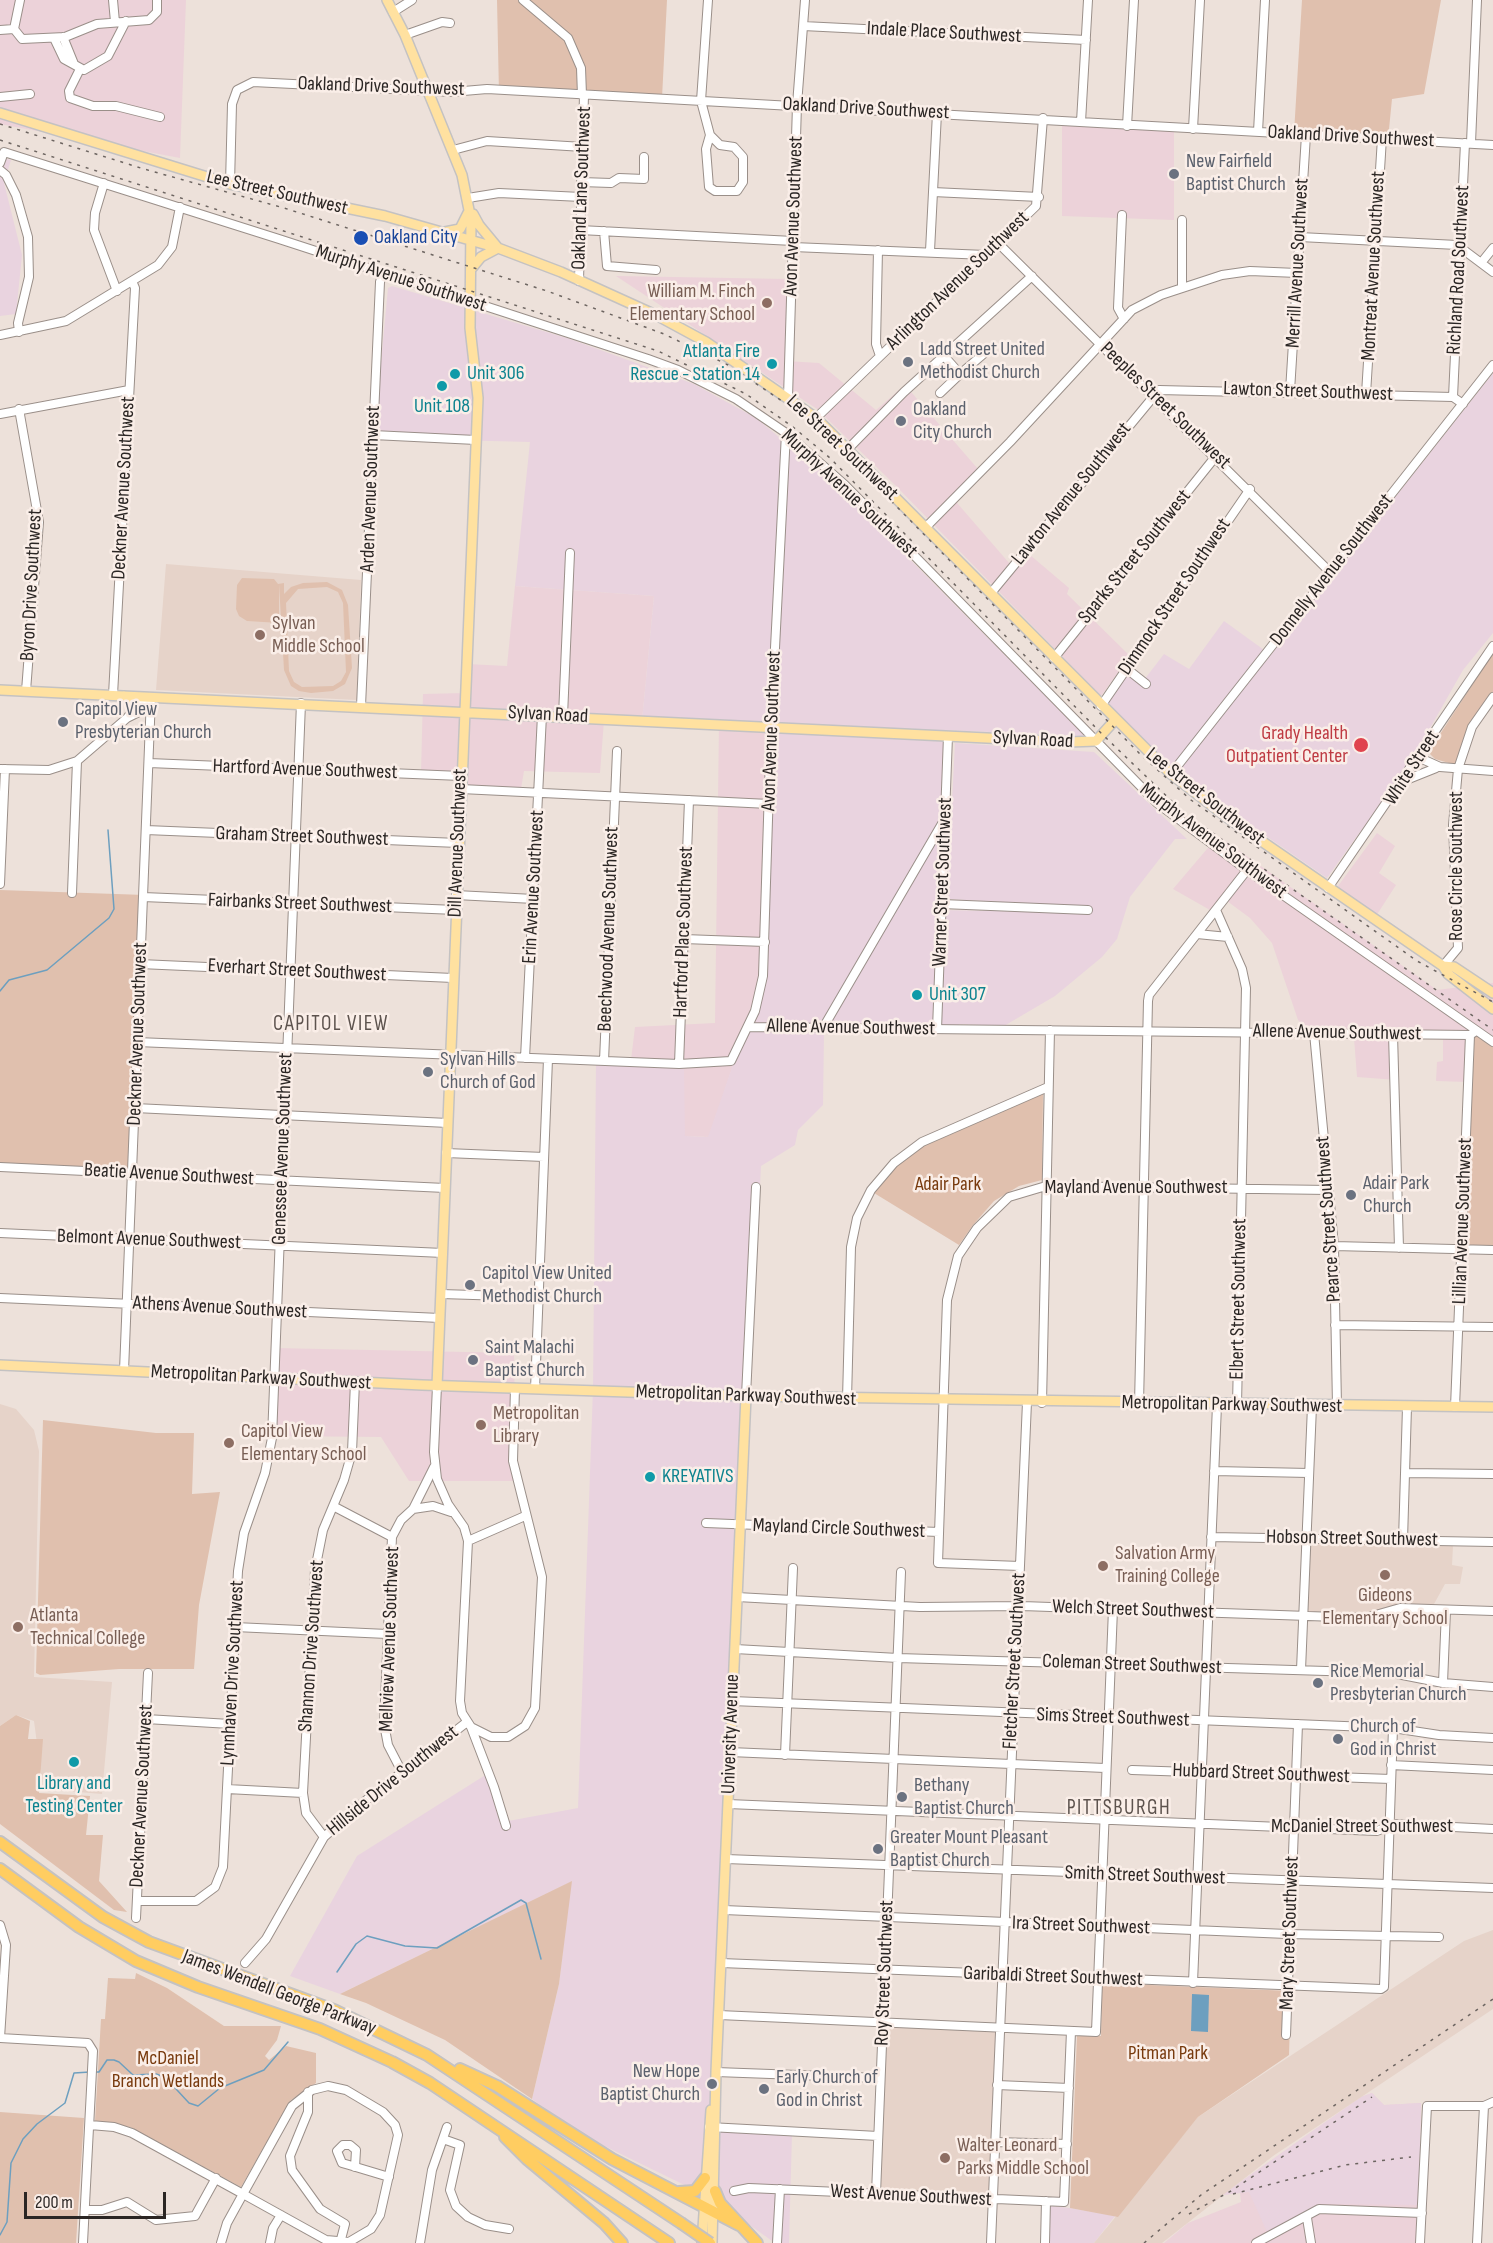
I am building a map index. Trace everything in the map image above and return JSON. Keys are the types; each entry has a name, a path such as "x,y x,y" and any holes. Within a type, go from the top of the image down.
{"highway":[{"name":"James Wendell George Parkway","path":"0,1842 104,1917 149,1942 334,2010 427,2055 711,2243"},
{"name":"James Wendell George Parkway","path":"0,1869 87,1932 130,1958 176,1979 287,2017 353,2043 430,2083 486,2119 529,2154"},
{"path":"427,2055 486,2080 612,2159 704,2205 713,2214 739,2225"},
{"path":"529,2154 622,2243"},
{"path":"529,2154 669,2243"},
{"path":"679,2192 695,2191 705,2178"},
{"path":"715,2191 720,2203 757,2243"}],"main road":[{"path":"387,0 405,35 453,150 469,203 479,225 498,248 481,257 472,268"},
{"name":"Lee Street Southwest","path":"0,113 230,184 385,216 498,248 658,316 706,342 816,418 1171,774 1235,823 1443,966 1448,974 1493,1008"},
{"path":"437,232 460,229 467,219 469,203"},
{"name":"Dill Avenue Southwest","path":"437,1386 478,398 470,342 472,242 469,203"},
{"name":"Sylvan Road","path":"0,690 1069,742 1096,741"},
{"path":"124,696 132,700 135,710"},
{"path":"1096,741 1115,720"},
{"path":"1443,966 1454,967 1493,993"},
{"name":"Metropolitan Parkway Southwest","path":"0,1365 437,1386 847,1399 1493,1407"},
{"name":"University Avenue","path":"702,2243 705,2178 712,2128 719,2015 746,1396"},
{"name":"University Avenue","path":"711,2243 715,2191 712,2128"}],"street":[{"path":"14,29 20,0"},
{"path":"113,0 115,22"},
{"path":"14,29 22,39 59,38 82,32 97,24 149,20 154,16 157,0"},
{"path":"393,12 412,0"},
{"name":"Oakland Lane Southwest","path":"523,0 568,38 581,68 583,147 579,281"},
{"path":"708,0 701,101 710,135 720,145 734,147 743,157 743,182 737,191 715,191 710,187 706,149 710,135"},
{"name":"Avon Avenue Southwest","path":"788,397 797,105 805,0"},
{"path":"1081,122 1088,0"},
{"path":"1127,126 1134,0"},
{"path":"1193,129 1200,0"},
{"path":"1258,132 1265,0"},
{"name":"Richland Road Southwest","path":"1453,397 1477,0"},
{"path":"59,38 61,56 84,70 108,56 126,21"},
{"path":"405,35 442,22 450,23"},
{"name":"Indale Place Southwest","path":"803,26 1086,40"},
{"path":"0,30 14,29"},
{"path":"80,69 69,95 76,102 100,107 117,106 160,117"},
{"name":"Oakland Drive Southwest","path":"230,184 232,104 241,87 253,82 428,91 487,89 937,112 1043,118 1127,126 1493,145"},
{"path":"0,97 30,94"},
{"path":"930,251 937,112"},
{"name":"Arlington Avenue Southwest","path":"816,418 1036,206 1039,197 1043,118"},
{"name":"Merrill Avenue Southwest","path":"1290,391 1306,135"},
{"name":"Montreat Avenue Southwest","path":"1366,394 1382,138"},
{"path":"453,150 487,141 583,147"},
{"name":"Murphy Avenue Southwest","path":"0,163 4,152 383,272 678,370 736,399 786,434 875,514 1156,802 1473,1033 1493,1042"},
{"path":"582,182 611,183 619,178 644,179 645,157"},
{"path":"0,170 16,195 28,237 29,277 18,323 19,332"},
{"path":"104,183 95,213 94,230 117,291"},
{"path":"933,192 1039,197"},
{"path":"469,203 499,193 581,197"},
{"path":"0,335 66,321 158,265 168,253 174,239 180,207"},
{"path":"1122,215 1118,308 1124,319"},
{"path":"1182,220 1182,287"},
{"path":"580,230 986,255"},
{"path":"604,231 607,266 656,270"},
{"path":"1300,237 1461,247 1493,272"},
{"name":"Peeples Street Southwest","path":"998,243 1250,489 1330,572"},
{"path":"1481,263 1493,249"},
{"path":"878,250 876,344 880,356"},
{"name":"Arden Avenue Southwest","path":"362,706 380,282 383,272"},
{"path":"926,527 1124,319 1141,304 1182,287 1236,272 1298,273"},
{"path":"848,449 944,356 1032,276"},
{"name":"Deckner Avenue Southwest","path":"113,695 135,288 132,281"},
{"path":"940,393 987,351"},
{"path":"944,356 960,374"},
{"name":"Donnelly Avenue Southwest","path":"1171,774 1493,365"},
{"name":"Lawton Street Southwest","path":"1154,395 1162,388 1453,397"},
{"path":"0,414 129,390"},
{"name":"Lawton Avenue Southwest","path":"991,593 1154,395"},
{"path":"1453,397 1463,404"},
{"name":"Byron Drive Southwest","path":"19,409 39,522 26,691"},
{"name":"Avon Avenue Southwest","path":"748,1027 761,989 765,942 771,726 786,434"},
{"path":"373,435 476,440"},
{"name":"Sparks Street Southwest","path":"1054,657 1216,456"},
{"name":"Dimmock Street Southwest","path":"1101,706 1250,489"},
{"path":"563,716 570,554"},
{"name":"White Street","path":"1328,888 1420,758 1493,646"},
{"path":"1127,669 1146,684"},
{"path":"0,884 2,769 49,770 77,761 151,696"},
{"name":"Deckner Avenue Southwest","path":"124,1371 151,696"},
{"name":"Rose Circle Southwest","path":"1443,966 1458,948 1453,836 1458,769 1472,727 1493,697"},
{"name":"Genessee Avenue Southwest","path":"274,1378 301,703"},
{"path":"135,710 150,719"},
{"name":"Erin Avenue Southwest","path":"525,1058 542,715"},
{"name":"Warner Street Southwest","path":"937,1029 948,736"},
{"name":"Beechwood Avenue Southwest","path":"604,1061 617,751"},
{"path":"1420,758 1440,767 1493,771"},
{"path":"72,893 77,761"},
{"name":"Hartford Avenue Southwest","path":"149,764 461,776"},
{"path":"1402,783 1419,773 1440,767"},
{"path":"461,789 769,804"},
{"name":"Hartford Place Southwest","path":"679,1064 689,800"},
{"path":"823,1028 945,819"},
{"name":"Graham Street Southwest","path":"146,830 459,843"},
{"path":"1139,1404 1149,995 1247,870"},
{"path":"456,895 534,899"},
{"name":"Fairbanks Street Southwest","path":"143,897 456,910"},
{"path":"942,904 1088,910"},
{"name":"Elbert Street Southwest","path":"1216,910 1245,979 1237,1405"},
{"path":"1197,934 1228,937"},
{"path":"684,939 765,942"},
{"name":"Everhart Street Southwest","path":"140,964 453,978"},
{"name":"Allene Avenue Southwest","path":"137,1042 679,1064 731,1061 748,1027 1473,1033"},
{"path":"1042,1402 1050,1030"},
{"name":"Pearce Street Southwest","path":"1314,1033 1334,1246 1337,1406"},
{"name":"Lillian Avenue Southwest","path":"1455,1407 1473,1033"},
{"path":"1393,1034 1399,1248"},
{"path":"536,1389 548,1059"},
{"path":"847,1399 851,1247 857,1218 871,1190 894,1163 922,1142 1048,1087"},
{"path":"135,1108 447,1123"},
{"path":"446,1153 544,1157"},
{"name":"Beatie Avenue Southwest","path":"0,1167 445,1188"},
{"path":"746,1396 756,1186"},
{"name":"Mayland Avenue Southwest","path":"1020,1566 938,1563 947,1300 958,1257 977,1228 999,1204 1021,1191 1046,1186 1329,1190"},
{"name":"Belmont Avenue Southwest","path":"0,1233 442,1253"},
{"path":"1334,1246 1493,1250"},
{"path":"441,1294 539,1297"},
{"name":"Athens Avenue Southwest","path":"0,1298 440,1318"},
{"path":"1335,1325 1493,1327"},
{"name":"Lynnhaven Drive Southwest","path":"137,1901 189,1903 203,1897 214,1887 223,1867 235,1627 243,1539 270,1452 274,1378"},
{"name":"Shannon Drive Southwest","path":"324,1837 306,1813 303,1793 311,1630 317,1554 352,1452 355,1382"},
{"path":"437,1386 435,1465 441,1492 464,1527 468,1541 460,1701 506,1826"},
{"path":"469,1725 490,1737 508,1737 525,1726 535,1708 542,1577 513,1461 515,1388"},
{"name":"Fletcher Street Southwest","path":"990,2243 1027,1402"},
{"path":"1193,1983 1217,1405"},
{"path":"1301,1670 1312,1406"},
{"path":"1402,1540 1407,1407"},
{"name":"Mellview Avenue Southwest","path":"402,1772 388,1746 384,1724 392,1537 401,1520 413,1509 435,1465"},
{"path":"1214,1471 1309,1473"},
{"path":"1405,1473 1493,1474"},
{"path":"333,1506 392,1537"},
{"path":"413,1509 434,1506 455,1515"},
{"path":"468,1541 525,1516"},
{"name":"Mayland Circle Southwest","path":"706,1523 939,1532"},
{"name":"Hobson Street Southwest","path":"1211,1537 1493,1542"},
{"path":"785,1755 793,1568"},
{"name":"Roy Street Southwest","path":"876,2194 901,1572"},
{"name":"Welch Street Southwest","path":"737,1597 900,1606 1018,1606 1365,1618 1400,1608 1493,1611"},
{"path":"719,2015 1096,2032 1113,1609"},
{"path":"1443,1683 1446,1610"},
{"path":"235,1627 387,1634"},
{"name":"Coleman Street Southwest","path":"735,1649 898,1658 1392,1673 1443,1683 1493,1687"},
{"name":"Deckner Avenue Southwest","path":"136,1918 148,1673"},
{"name":"Sims Street Southwest","path":"732,1701 896,1710 1393,1728 1439,1735 1493,1738"},
{"path":"146,1719 230,1724"},
{"name":"Mary Street Southwest","path":"1286,2035 1298,1724"},
{"name":"Hillside Drive Southwest","path":"245,1963 266,1939 324,1837 402,1772 469,1725"},
{"path":"1386,1937 1393,1728"},
{"path":"730,1752 894,1761 1105,1768"},
{"path":"1391,1765 1493,1770"},
{"name":"Hubbard Street Southwest","path":"1132,1770 1391,1779"},
{"path":"227,1789 303,1793"},
{"name":"McDaniel Street Southwest","path":"728,1804 1377,1831 1389,1826 1493,1829"},
{"name":"Smith Street Southwest","path":"726,1859 1101,1875 1493,1888"},
{"name":"Ira Street Southwest","path":"724,1910 1100,1927 1439,1937"},
{"path":"0,1925 6,1945 0,2038 88,2043 93,2051 83,2243"},
{"name":"Garibaldi Street Southwest","path":"721,1963 1381,1989 1384,1987 1386,1937"},
{"path":"1045,2243 1046,2201 1064,2202 1071,2031"},
{"path":"716,2072 880,2079"},
{"path":"998,2085 1069,2088"},
{"path":"90,2126 114,2127 132,2133 216,2178 243,2194 326,2240 339,2243 362,2240 380,2215 398,2143 395,2125 391,2118 346,2090 328,2086 308,2092 292,2106 243,2194 227,2223 221,2243"},
{"path":"308,2092 308,2112 291,2156 292,2170 320,2209 345,2224 339,2243"},
{"path":"1420,2243 1426,2106 1484,2106 1493,2102"},
{"path":"1477,2243 1484,2106"},
{"path":"420,2243 424,2204 447,2127"},
{"path":"712,2128 878,2136"},
{"path":"443,2139 460,2145 450,2190 456,2206 468,2217 485,2225 509,2229"},
{"path":"995,2142 1067,2144"},
{"path":"355,2167 389,2177"},
{"path":"85,2210 102,2210 127,2202 156,2220 195,2216 216,2178"},
{"name":"West Avenue Southwest","path":"734,2191 749,2188 1046,2201"},
{"path":"777,2243 780,2190"},
{"path":"1256,2243 1307,2218 1319,2209 1422,2213"},
{"path":"270,2243 273,2228 281,2215"},
{"path":"1307,2218 1311,2243"}],"shaded area":[{"path":"0,0 186,0 180,158 0,124"},
{"path":"1062,117 1174,127 1174,220 1062,216"},
{"path":"0,157 11,160 4,183 22,255 16,314 0,316"},
{"path":"616,276 787,279 786,361 819,363 876,410 905,385 978,469 951,496 1010,564 1023,549 1069,588 1067,594 1130,656 1101,696 894,484 817,409"},
{"path":"392,286 570,339 694,384 756,418 833,482 1085,736 944,730 937,910 1055,912 1056,905 947,899 955,743 1094,752 1187,839 1175,839 1130,897 1117,939 1102,957 1055,996 1004,1026 959,1024 959,1034 824,1033 823,1105 798,1130 795,1145 761,1166 728,1815 715,2129 792,2134 789,2243 775,2243 713,2199 576,2132 532,2099 559,1984 571,1882 340,1994 290,1976 357,1856 487,1774 503,1822 578,1808 593,1389 596,1062 684,1067 685,1136 708,1137 759,989 773,726 642,721 654,596 515,586 530,442 374,438 388,288"},
{"path":"1493,373 1493,633 1463,670 1413,758 1327,878 1224,807 1169,764 1108,704 1130,669 1144,680 1164,654 1189,669 1224,621 1271,655"},
{"name":"Sylvan Middle School","path":"166,564 361,580 357,700 156,690"},
{"path":"515,586 654,596 642,721 604,720 600,773 524,771 521,789 460,789 459,774 421,773 423,694 465,693 467,664 507,666"},
{"path":"719,723 773,725 759,989 709,1137 685,1136 631,1060 635,1027 715,1023"},
{"path":"1377,833 1395,846 1379,873 1396,885 1376,916 1339,891 1338,886"},
{"path":"1218,836 1437,990 1493,983 1493,1042 1468,1082 1436,1081 1437,1062 1443,1061 1443,1039 1396,1038 1397,1080 1357,1077 1354,1038 1316,1039 1298,1020 1272,943 1250,918 1227,901 1210,910 1173,889"},
{"path":"274,1348 514,1353 516,1481 409,1481 381,1437 271,1436"},
{"name":"Atlanta Technical College","path":"0,1404 16,1409 34,1430 39,1451 34,1677 112,1682 102,1794 43,1789 34,1721 16,1715 0,1726"},
{"name":"Gideons Elementary School","path":"1311,1540 1453,1546 1452,1565 1463,1567 1460,1584 1445,1584 1434,1604 1366,1615 1307,1613"},
{"path":"1493,1930 1493,2009 1273,2156 1162,2243 1094,2243 1198,2117 1464,1941"},
{"path":"884,2022 1001,2026 988,2200 879,2193"},
{"path":"1372,2093 1384,2105 1421,2103 1416,2243 1164,2243 1188,2223 1241,2202 1240,2193 1222,2195 1361,2097"},
{"path":"1372,2093 1384,2105 1421,2103 1419,2205 1326,2204 1267,2232 1249,2192 1222,2195 1361,2097"},
{"path":"1050,2206 1115,2216 1094,2243 1048,2243"}],"green space":[{"path":"497,0 667,0 662,98 499,94"},
{"path":"1302,0 1441,0 1424,94 1392,99 1388,139 1294,133"},
{"path":"242,578 274,579 278,584 284,583 284,594 291,587 303,583 327,582 342,590 348,605 352,668 345,684 333,691 311,693 299,691 291,686 284,670 279,584 279,623 247,621 239,616 236,609 237,585","holes":["327,587 338,592 343,603 346,672 341,681 333,686 302,687 294,682 289,671 286,603 298,589"]},
{"path":"1493,653 1493,692 1472,722 1456,765 1435,759 1430,754 1431,748"},
{"path":"0,890 145,895 130,1175 0,1168"},
{"path":"1476,1031 1493,1042 1493,1250 1461,1250 1470,1035"},
{"name":"Adair Park","path":"1043,1094 1042,1180 1019,1186 994,1201 959,1245 874,1193 896,1165 924,1146"},
{"path":"43,1420 156,1433 194,1433 192,1494 220,1492 199,1605 194,1669 119,1669 40,1675 36,1673"},
{"path":"16,1715 30,1721 28,1739 43,1739 39,1793 90,1796 86,1835 103,1835 99,1881 127,1912 114,1910 0,1824 0,1726"},
{"path":"572,1881 559,1984 532,2099 445,2040 366,2003 340,1994"},
{"name":"McDaniel Branch Wetlands","path":"136,1973 167,1988 224,2026 281,2026 277,2040 265,2056 269,2060 286,2046 316,2053 316,2083 291,2100 241,2187 130,2127 95,2121 101,2019 105,2019 108,1978 135,1979"},
{"name":"Pitman Park","path":"1102,1983 1291,1991 1289,2055 1198,2117 1118,2217 1070,2208 1077,2036 1101,2036"},
{"path":"0,2112 84,2118 76,2243 0,2243"}],"water":[{"path":"1192,1994 1209,1995 1208,2032 1191,2031"}],"waterway":[{"path":"0,991 9,980 47,970 109,918 114,909 108,830"},
{"path":"337,1972 356,1944 367,1936 405,1946 437,1948 521,1900 526,1903 541,1959"},
{"path":"94,2072 99,2072 107,2060 114,2060 133,2075 156,2074 165,2077 189,2103 198,2106 220,2088 264,2070 288,2042"},
{"path":"0,2235 7,2222 11,2163 23,2139 37,2124 65,2103 74,2073 90,2072"}],"railway":[{"path":"0,124 144,169 284,208 547,291 664,334 728,365 785,403 842,451 1140,754 1191,800 1417,961 1493,1002"},
{"path":"0,140 658,351 746,394 793,427 830,458 1102,734 1183,812 1493,1030"},
{"path":"1144,2243 1201,2195 1493,1999"},
{"path":"1189,2214 1231,2191 1372,2097"},
{"path":"1233,2194 1345,2165 1411,2157"}],"place":[{"name":"New Fairfield Baptist Church","path":"1174,174"},
{"name":"Oakland City","path":"361,238"},
{"name":"William M. Finch Elementary School","path":"767,303"},
{"name":"Ladd Street United Methodist Church","path":"908,362"},
{"name":"Atlanta Fire Rescue - Station 14","path":"772,364"},
{"name":"Unit 306","path":"455,374"},
{"name":"Unit 108","path":"442,386"},
{"name":"Oakland City Church","path":"901,421"},
{"name":"Sylvan Middle School","path":"260,635"},
{"name":"Capitol View Presbyterian Church","path":"63,722"},
{"name":"Grady Health Outpatient Center","path":"1361,745"},
{"name":"Unit 307","path":"917,995"},
{"name":"Sylvan Hills Church of God","path":"428,1072"},
{"name":"Adair Park Church","path":"1351,1195"},
{"name":"Capitol View United Methodist Church","path":"470,1285"},
{"name":"Saint Malachi Baptist Church","path":"473,1360"},
{"name":"Metropolitan Library","path":"481,1425"},
{"name":"Capitol View Elementary School","path":"229,1443"},
{"name":"KREYATIVS","path":"650,1477"},
{"name":"Salvation Army Training College","path":"1103,1566"},
{"name":"Gideons Elementary School","path":"1385,1575"},
{"name":"Atlanta Technical College","path":"18,1627"},
{"name":"Rice Memorial Presbyterian Church","path":"1318,1683"},
{"name":"Church of God in Christ","path":"1338,1739"},
{"name":"Library and Testing Center","path":"74,1762"},
{"name":"Bethany Baptist Church","path":"902,1797"},
{"name":"Greater Mount Pleasant Baptist Church","path":"878,1849"},
{"name":"New Hope Baptist Church","path":"712,2084"},
{"name":"Early Church of God in Christ","path":"764,2089"},
{"name":"Walter Leonard Parks Middle School","path":"945,2158"}],"district":[{"name":"CAPITOL VIEW","path":"331,1025"},
{"name":"PITTSBURGH","path":"1119,1809"}]}
